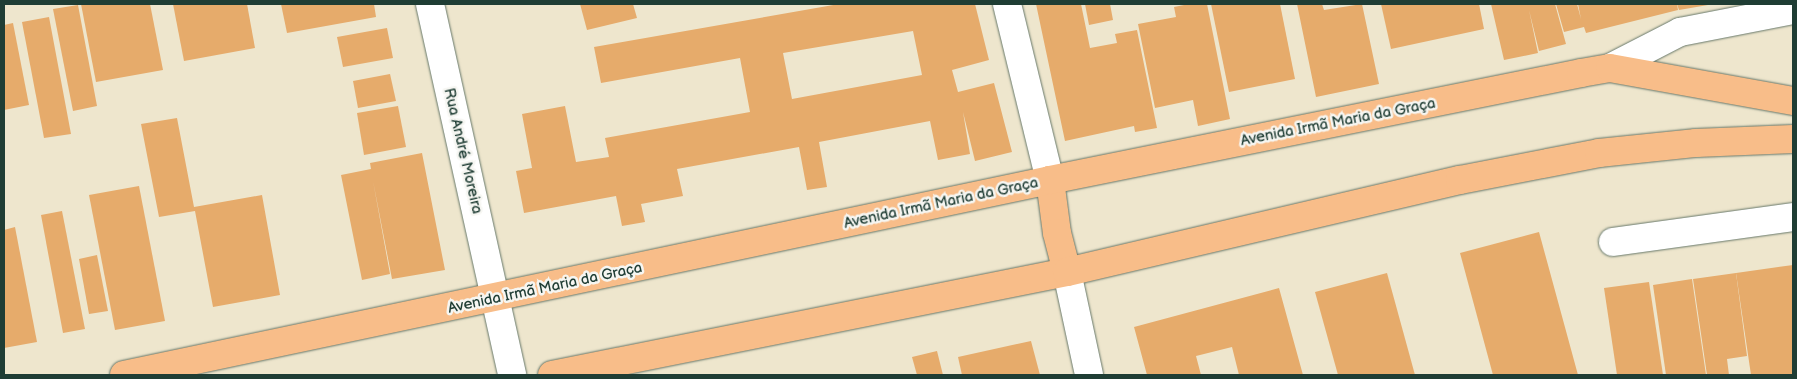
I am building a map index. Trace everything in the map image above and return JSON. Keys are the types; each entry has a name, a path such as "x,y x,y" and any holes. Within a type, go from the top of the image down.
{"main road":[{"name":"Avenida Irmã Maria da Graça","path":"124,375 496,299 1050,180 1610,68 1793,101"},
{"path":"552,375 1067,272 1460,180 1599,153 1696,143 1793,140"},
{"path":"1050,180 1058,233 1067,272"}],"street":[{"name":"Rua André Moreira","path":"430,4 512,375"},
{"path":"1007,4 1050,180"},
{"path":"1610,68 1680,32 1793,10"},
{"path":"1613,242 1793,217"},
{"path":"1067,272 1089,375"}],"building":[{"path":"81,4 150,4 163,70 96,82"},
{"path":"173,4 247,4 255,48 184,61"},
{"path":"281,4 374,4 376,17 287,33"},
{"path":"580,4 633,4 637,18 587,30"},
{"path":"839,4 975,4 989,60 952,70 958,92 994,83 1012,152 975,161 963,112 970,154 938,160 930,121 819,142 827,187 807,190 799,147 677,169 683,196 641,204 645,222 622,226 616,196 524,213 516,171 532,168 522,114 565,106 576,162 609,157 605,138 750,112 740,58 601,83 594,47","holes":["913,31 922,75 792,99 783,53"]},
{"path":"1036,4 1081,4 1090,48 1117,43 1115,34 1137,30 1157,128 1135,132 1134,126 1065,141"},
{"path":"1085,4 1110,4 1113,20 1089,25"},
{"path":"1189,4 1207,4 1230,119 1198,126 1193,100 1155,108 1138,24 1176,17 1174,7"},
{"path":"1211,4 1280,4 1295,79 1229,92"},
{"path":"1297,4 1322,4 1324,10 1362,4 1379,84 1316,97"},
{"path":"1381,4 1479,4 1484,29 1391,49"},
{"path":"1491,4 1555,4 1566,44 1539,51 1529,10 1538,53 1504,60"},
{"path":"1556,4 1577,4 1581,19 1578,4 1677,4 1678,10 1586,33 1584,27 1564,32"},
{"path":"1677,4 1707,4 1708,5 1679,10"},
{"path":"78,5 97,106 73,111 53,9"},
{"path":"49,17 71,134 44,138 22,22"},
{"path":"13,23 29,105 4,110 4,25"},
{"path":"387,28 393,58 343,67 337,37"},
{"path":"390,74 396,101 358,108 353,81"},
{"path":"398,106 406,147 364,155 357,113"},
{"path":"177,118 194,207 262,195 280,295 213,307 195,211 159,217 141,124"},
{"path":"422,153 445,270 392,279 373,181 390,274 362,280 341,175 371,169 370,163"},
{"path":"139,186 165,321 115,330 89,195"},
{"path":"62,211 85,329 63,333 41,215"},
{"path":"15,227 37,342 4,348 4,230"},
{"path":"1539,232 1578,375 1493,375 1460,253"},
{"path":"97,255 108,311 89,314 79,259"},
{"path":"1793,265 1793,375 1751,375 1736,273"},
{"path":"1387,273 1415,375 1338,375 1315,292"},
{"path":"1736,273 1747,356 1727,359 1729,375 1707,375 1693,279"},
{"path":"1692,279 1706,375 1666,375 1653,285"},
{"path":"1649,282 1663,375 1617,375 1604,288"},
{"path":"1279,288 1303,375 1239,375 1232,347 1196,356 1201,375 1147,375 1134,327"},
{"path":"1031,341 1040,375 962,375 958,357"},
{"path":"937,351 943,375 917,375 912,357"}]}
